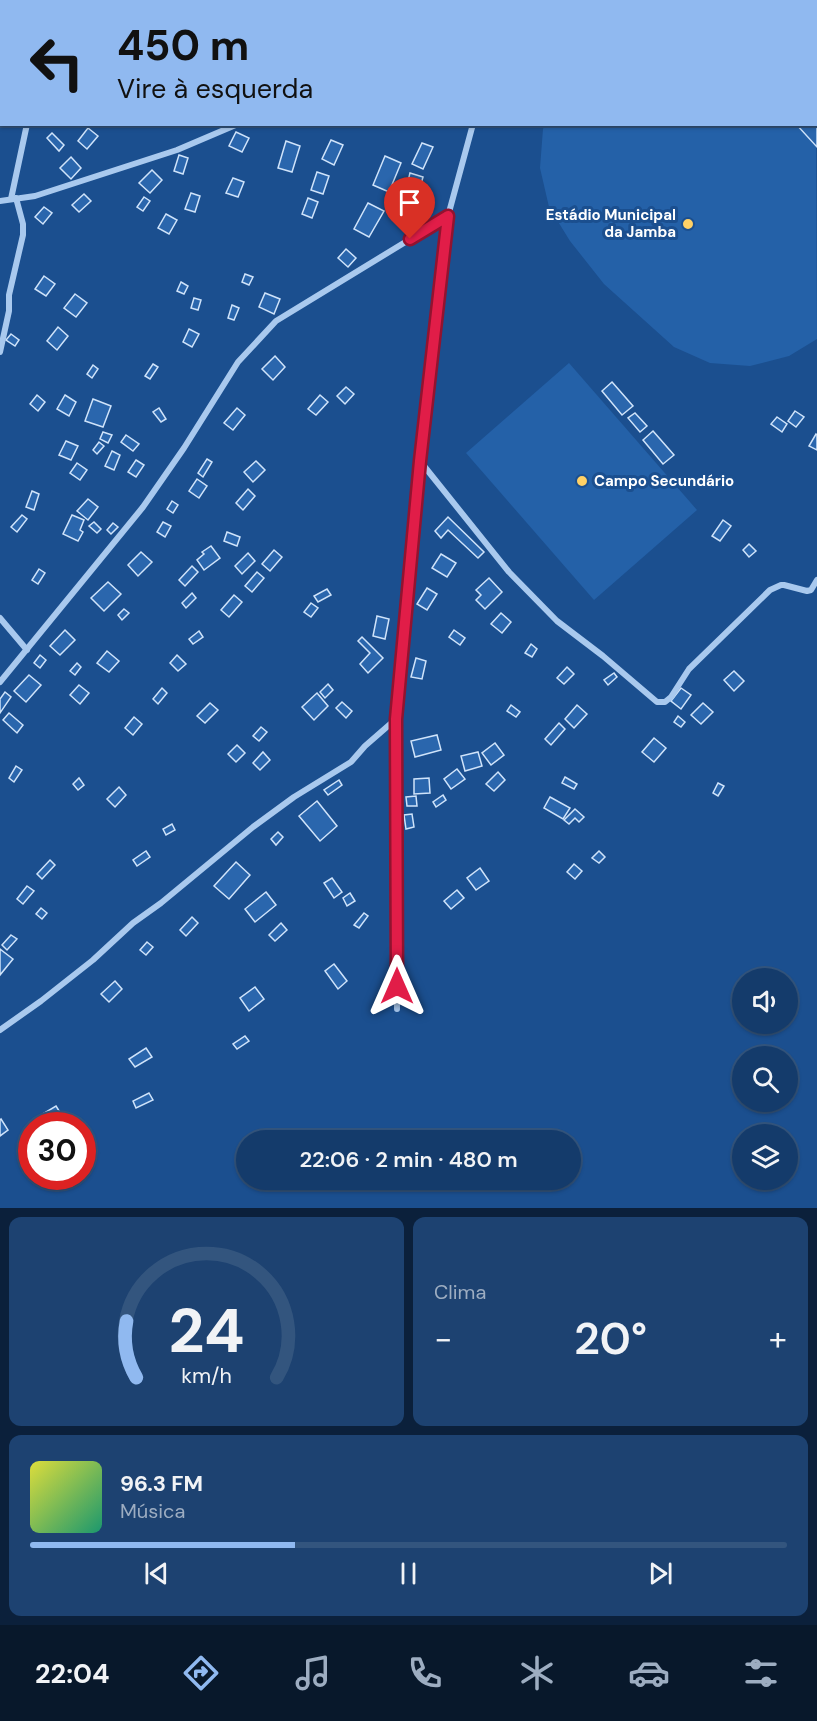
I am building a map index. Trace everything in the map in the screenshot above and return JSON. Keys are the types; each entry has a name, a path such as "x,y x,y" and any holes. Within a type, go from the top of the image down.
{"street":[{"path":"0,352 9,311 9,294 23,234 23,224 14,198 27,126"},
{"path":"0,201 35,196 177,150 233,126"},
{"path":"397,1009 396,719 420,461 448,216 472,126"},
{"path":"0,682 143,507 184,448 238,362 269,328 310,299 448,216"},
{"path":"420,461 517,580 557,621 657,702 665,702 671,697 689,669 770,590 780,585 807,591 811,590 817,580"},
{"path":"0,618 27,650"},
{"path":"0,1030 93,960 133,923 161,903 253,827 294,796 351,762 365,746 396,719"}],"shaded area":[{"name":"Estádio Municipal da Jamba","path":"544,126 816,126 817,339 789,356 750,366 710,363 674,347 604,284 570,241 549,207 540,168"},
{"name":"Campo Secundário","path":"569,363 697,510 594,600 466,453"}],"building":[{"path":"798,126 817,126 817,147"},
{"path":"88,128 98,136 87,149 78,141"},
{"path":"236,132 249,138 242,152 229,146"},
{"path":"52,133 64,145 59,151 47,138"},
{"path":"331,140 343,145 334,165 322,159"},
{"path":"286,141 300,146 292,172 278,168"},
{"path":"422,143 433,147 423,169 412,164"},
{"path":"179,155 188,158 183,174 174,171"},
{"path":"385,156 401,163 389,192 373,185"},
{"path":"71,157 81,168 71,179 60,168"},
{"path":"152,170 162,180 150,193 139,183"},
{"path":"317,172 329,176 323,194 311,190"},
{"path":"410,173 423,177 420,188 407,185"},
{"path":"233,178 244,182 238,197 226,193"},
{"path":"191,193 200,196 195,212 185,209"},
{"path":"84,194 91,201 79,212 72,205"},
{"path":"144,197 150,201 143,211 137,207"},
{"path":"308,198 318,202 312,218 302,214"},
{"path":"368,203 384,211 369,237 354,229"},
{"path":"44,207 52,213 43,224 35,217"},
{"path":"166,214 177,220 169,234 158,228"},
{"path":"346,249 356,258 348,267 338,258"},
{"path":"245,274 253,277 249,285 242,282"},
{"path":"44,276 55,284 46,296 35,289"},
{"path":"181,282 188,286 184,294 177,291"},
{"path":"265,293 280,299 274,314 259,307"},
{"path":"75,294 87,303 76,317 64,308"},
{"path":"194,298 201,300 198,310 191,308"},
{"path":"232,305 239,308 234,320 228,318"},
{"path":"58,327 68,336 57,350 47,341"},
{"path":"189,329 199,334 192,347 183,342"},
{"path":"11,334 19,340 15,346 6,340"},
{"path":"275,356 285,367 273,380 262,369"},
{"path":"153,364 158,367 150,379 145,376"},
{"path":"93,365 98,369 92,378 87,374"},
{"path":"612,382 633,406 622,415 602,391"},
{"path":"346,387 354,394 345,404 337,396"},
{"path":"37,395 45,402 38,411 30,404"},
{"path":"65,395 76,402 69,416 57,409"},
{"path":"320,395 328,402 316,415 308,409"},
{"path":"93,399 111,406 103,427 85,421"},
{"path":"159,408 166,419 161,422 153,412"},
{"path":"237,408 245,415 233,430 224,423"},
{"path":"795,411 804,417 796,427 788,421"},
{"path":"635,413 647,426 640,432 628,418"},
{"path":"777,417 787,424 782,432 771,424"},
{"path":"653,431 674,455 663,464 643,440"},
{"path":"103,432 112,435 108,443 100,439"},
{"path":"126,435 139,444 133,451 121,442"},
{"path":"817,435 817,450 809,446"},
{"path":"66,441 78,446 71,460 59,455"},
{"path":"99,442 104,446 97,454 93,450"},
{"path":"112,451 120,455 114,470 105,466"},
{"path":"207,459 212,462 203,477 198,473"},
{"path":"136,460 144,465 136,477 128,472"},
{"path":"256,461 265,470 253,482 244,472"},
{"path":"77,463 87,470 80,480 70,473"},
{"path":"197,479 207,486 199,498 189,491"},
{"path":"248,489 255,496 243,510 236,503"},
{"path":"32,491 39,494 34,510 26,507"},
{"path":"88,499 98,507 88,520 77,511"},
{"path":"172,501 178,505 173,513 167,509"},
{"path":"22,515 27,519 17,532 11,527"},
{"path":"72,515 84,520 80,530 83,532 78,541 63,534"},
{"path":"448,517 484,552 478,558 448,530 441,538 435,531"},
{"path":"723,520 731,526 720,541 712,536"},
{"path":"94,522 101,529 97,533 89,526"},
{"path":"163,522 171,526 165,537 157,532"},
{"path":"113,523 118,527 111,534 107,530"},
{"path":"227,532 240,537 237,546 224,541"},
{"path":"749,544 756,551 749,557 743,550"},
{"path":"211,546 220,558 204,570 197,560 204,554 202,552"},
{"path":"274,550 282,557 270,571 262,564"},
{"path":"141,552 152,562 138,576 128,565"},
{"path":"248,553 255,561 242,574 235,566"},
{"path":"441,554 456,563 447,577 432,568"},
{"path":"192,566 198,572 185,586 179,580"},
{"path":"39,569 45,573 38,584 32,580"},
{"path":"257,572 264,578 252,592 245,586"},
{"path":"489,578 502,592 485,609 476,600 481,595 476,590"},
{"path":"108,582 121,594 104,611 91,598"},
{"path":"427,588 437,594 427,610 417,604"},
{"path":"327,589 331,595 318,602 314,596"},
{"path":"192,593 196,598 186,608 182,603"},
{"path":"234,595 242,602 229,617 221,610"},
{"path":"311,603 318,608 311,617 304,612"},
{"path":"124,609 129,613 122,620 118,615"},
{"path":"501,613 511,622 502,633 491,624"},
{"path":"377,616 389,619 385,639 373,636"},
{"path":"65,630 75,640 60,655 50,646"},
{"path":"454,630 465,638 460,645 449,637"},
{"path":"199,631 203,637 193,644 189,639"},
{"path":"362,637 383,658 368,673 360,664 370,653 358,641"},
{"path":"531,644 537,649 532,657 525,653"},
{"path":"107,651 119,661 109,672 97,663"},
{"path":"40,655 46,660 40,668 34,663"},
{"path":"177,655 186,664 178,671 170,663"},
{"path":"416,658 426,661 422,679 411,677"},
{"path":"77,663 81,667 75,675 70,671"},
{"path":"567,667 574,674 564,684 557,678"},
{"path":"734,671 744,681 734,691 724,680"},
{"path":"614,673 617,677 608,685 604,680"},
{"path":"29,675 41,685 26,702 14,691"},
{"path":"328,684 333,690 325,698 320,692"},
{"path":"79,685 89,693 80,704 70,695"},
{"path":"162,688 167,693 158,704 153,699"},
{"path":"681,688 691,695 681,709 671,701"},
{"path":"5,692 11,697 0,713 0,699"},
{"path":"317,693 328,706 314,720 302,707"},
{"path":"342,702 352,711 346,718 336,708"},
{"path":"210,703 218,710 205,723 197,716"},
{"path":"703,703 713,712 701,724 691,715"},
{"path":"511,705 520,712 516,717 507,711"},
{"path":"577,705 587,714 574,728 565,719"},
{"path":"9,713 23,725 17,733 3,720"},
{"path":"678,716 685,722 681,727 674,722"},
{"path":"134,717 142,724 133,735 125,728"},
{"path":"559,723 565,729 551,745 545,739"},
{"path":"261,727 267,732 259,741 253,736"},
{"path":"437,735 441,750 415,757 411,741"},
{"path":"654,738 666,748 654,762 642,752"},
{"path":"495,743 504,755 491,765 482,753"},
{"path":"237,745 245,753 236,762 228,754"},
{"path":"263,752 270,760 260,770 253,763"},
{"path":"478,752 482,766 465,771 461,756"},
{"path":"16,766 22,770 14,782 9,778"},
{"path":"457,769 465,779 451,789 444,779"},
{"path":"498,772 505,780 494,791 486,784"},
{"path":"565,777 577,784 574,789 562,783"},
{"path":"79,778 84,785 78,790 73,784"},
{"path":"429,778 430,793 414,794 414,779"},
{"path":"339,780 342,785 328,795 324,790"},
{"path":"718,783 724,786 718,796 713,793"},
{"path":"119,787 126,795 115,807 107,799"},
{"path":"443,795 446,800 436,807 433,802"},
{"path":"416,796 417,806 407,806 406,797"},
{"path":"550,797 570,808 563,819 544,808"},
{"path":"317,801 337,826 320,841 299,816"},
{"path":"575,809 584,817 579,822 575,818 569,824 564,820"},
{"path":"412,814 414,827 406,829 404,815"},
{"path":"172,824 175,830 166,835 163,829"},
{"path":"278,832 283,837 276,845 271,839"},
{"path":"146,851 150,857 137,866 133,860"},
{"path":"599,851 605,857 599,863 592,858"},
{"path":"50,860 55,865 42,879 37,874"},
{"path":"236,862 250,875 229,899 214,886"},
{"path":"574,864 582,871 575,879 567,872"},
{"path":"480,868 489,881 476,890 467,878"},
{"path":"332,878 342,892 334,898 324,883"},
{"path":"27,886 34,891 23,904 17,899"},
{"path":"457,890 464,898 451,909 444,901"},
{"path":"266,892 276,905 255,922 245,909"},
{"path":"350,893 355,901 347,906 343,898"},
{"path":"41,908 47,913 42,919 36,914"},
{"path":"364,913 368,916 359,928 354,925"},
{"path":"192,917 198,923 186,936 180,930"},
{"path":"281,923 287,930 275,941 269,935"},
{"path":"11,935 17,939 7,950 2,945"},
{"path":"147,942 153,947 146,955 140,950"},
{"path":"0,949 13,959 0,975"},
{"path":"334,964 347,981 338,989 325,971"},
{"path":"115,981 122,989 109,1002 101,994"},
{"path":"255,987 264,999 249,1011 240,998"},
{"path":"245,1036 249,1041 237,1049 233,1044"},
{"path":"146,1048 152,1057 135,1067 129,1059"},
{"path":"149,1093 153,1100 136,1108 133,1101"},
{"path":"56,1106 60,1112 46,1112"},
{"path":"0,1120 8,1130 0,1136"}],"place":[{"name":"Estádio Municipal da Jamba","path":"688,224"},
{"name":"Campo Secundário","path":"582,481"}],"route":[{"path":"397,986 396,719 420,461 448,216 410,239"}]}
